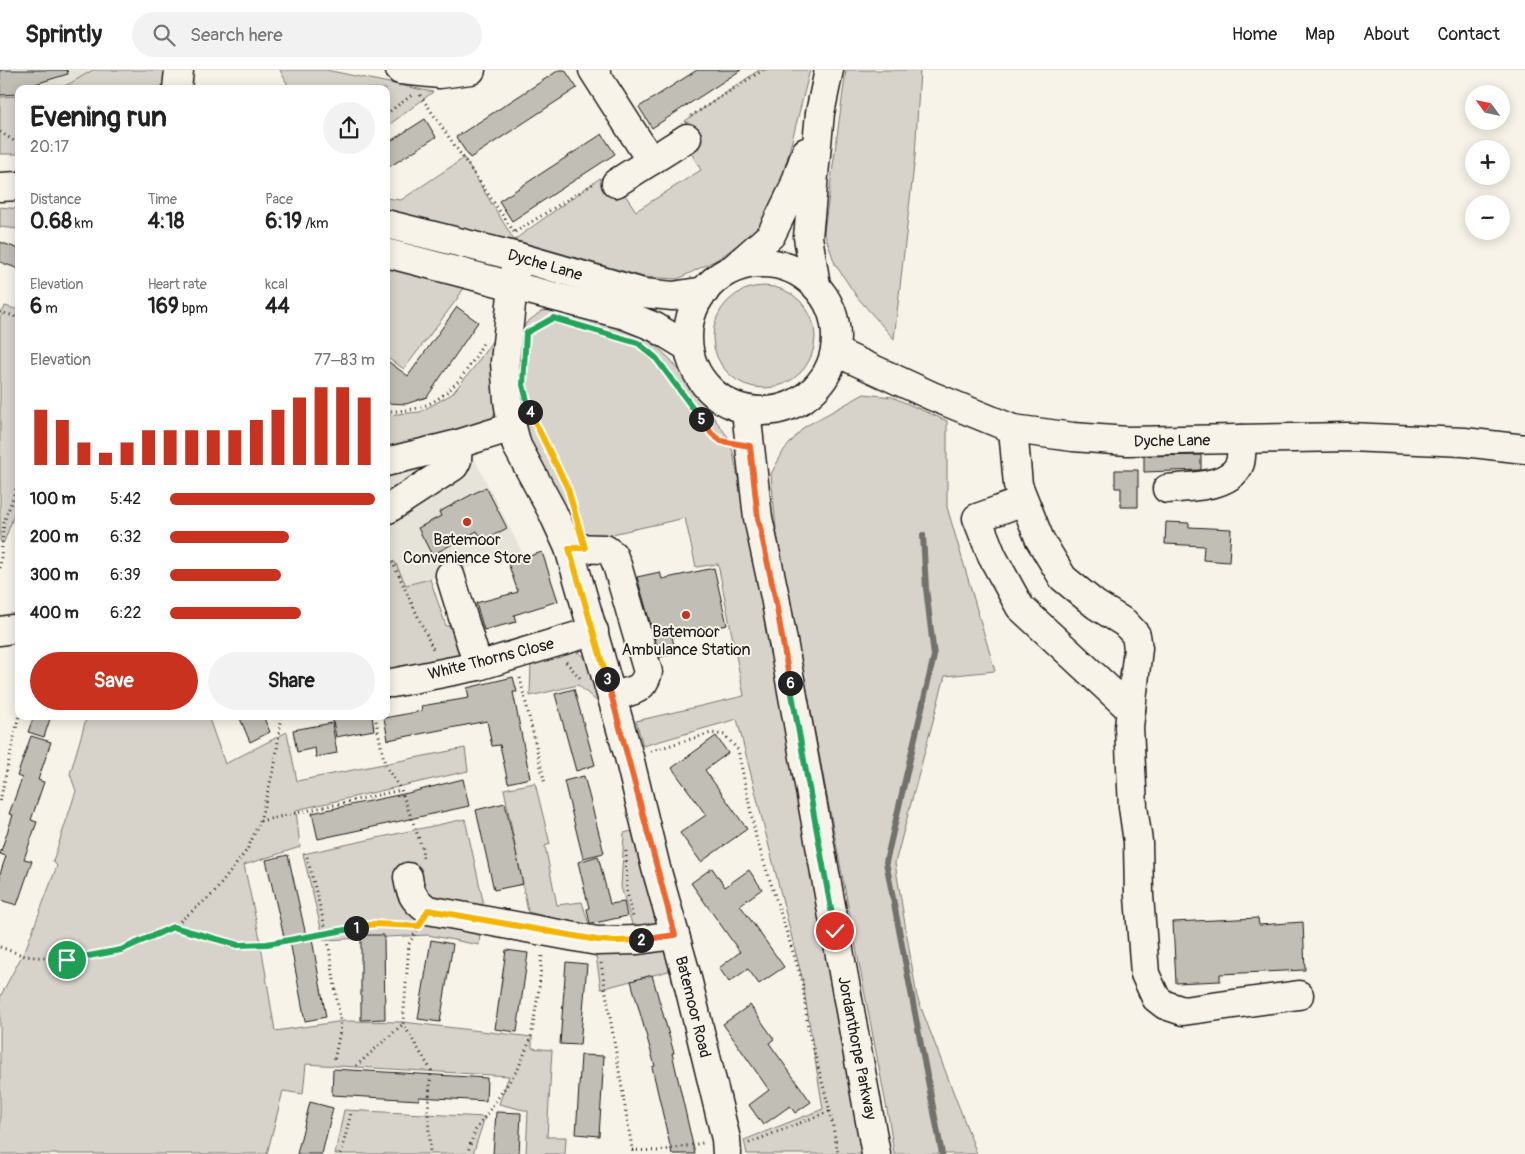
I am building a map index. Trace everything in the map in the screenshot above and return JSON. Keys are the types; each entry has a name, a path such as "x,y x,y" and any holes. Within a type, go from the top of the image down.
{"street":[{"path":"177,85 179,70"},
{"path":"400,70 440,74 471,70"},
{"path":"593,70 651,161"},
{"path":"816,286 808,237 820,112 829,70"},
{"path":"734,268 760,262 796,270 816,286 831,307 835,320 836,352 826,376 802,400 778,410 746,411 722,401 703,383 695,372 688,347 688,324 696,302 712,281 734,268 771,235 793,190 820,112"},
{"path":"616,183 686,138"},
{"path":"0,186 15,186"},
{"name":"Dyche Lane","path":"390,225 516,245 643,293 673,296 705,291"},
{"name":"Batemoor Road","path":"516,245 505,362 508,400 525,427 517,446 553,513 569,548 594,631 675,935 727,1148"},
{"name":"Dyche Lane","path":"390,255 513,285 625,316 655,328 688,347"},
{"name":"Dyche Lane","path":"836,352 941,400 1014,429 1127,442 1349,437 1464,442 1525,449"},
{"name":"Jordanthorpe Parkway","path":"746,411 758,518 775,597 876,1154"},
{"path":"390,461 525,427"},
{"path":"1014,429 1018,485 1040,540 1063,578 1096,605 1125,623 1136,635 1138,648 1129,727 1132,798 1138,842 1139,896 1145,974 1156,998 1165,1005 1183,1011 1299,995"},
{"path":"1167,489 1226,480 1235,471 1240,462 1242,439"},
{"path":"390,508 454,466 458,460 458,444"},
{"path":"1024,500 977,518 992,556 1020,607 1131,710"},
{"path":"569,548 606,548 613,555 617,565 648,672 646,682 640,688 612,696"},
{"path":"450,575 478,666"},
{"name":"White Thorns Close","path":"390,683 478,666 594,631"},
{"path":"416,871 410,889 417,903 428,910 597,940 638,940 675,935"}],"path":[{"path":"686,138 677,126 763,70"},
{"path":"417,91 516,245"},
{"path":"0,132 15,141"},
{"path":"516,245 606,176 616,183"},
{"path":"506,231 516,245"},
{"path":"0,312 15,317"},
{"path":"390,410 416,409 442,397 470,367 487,336 508,328 526,333 553,318"},
{"path":"650,353 656,358 712,434 721,441 750,446"},
{"path":"525,427 560,473"},
{"path":"0,568 4,522 15,491"},
{"path":"390,557 444,672"},
{"path":"515,656 545,784"},
{"path":"0,801 18,720"},
{"path":"0,947 25,956 67,960 121,950 173,927 214,892 247,850 260,821 275,764 281,720"},
{"path":"376,720 385,764 401,790 422,848 416,871"},
{"path":"629,757 711,734 725,735 738,750 756,837 802,980 808,1029 830,1111 838,1154"},
{"path":"260,821 401,790"},
{"path":"306,857 327,934 341,1026 334,1061"},
{"path":"173,927 238,945 267,944 374,924 419,926 409,944 403,1024 431,1070 428,1113 430,1154"},
{"path":"467,1154 474,1131 518,1068 531,1038 540,988 543,931"},
{"path":"597,940 632,1152 727,1148 830,1111"},
{"path":"356,1066 403,1024"},
{"path":"340,1154 351,1113"}],"shaded area":[{"path":"0,70 93,70 66,85 15,85 15,96 0,97"},
{"path":"93,70 166,70 164,85 66,85"},
{"path":"280,70 326,70 433,92 390,124 390,85 288,85"},
{"path":"759,70 810,70 778,195 757,230 720,258 678,279 644,277 514,240 600,178 616,199 625,195 636,211 701,170 690,151 699,146 685,121"},
{"path":"846,70 920,70 915,156 894,339 857,297 835,264 824,232"},
{"path":"15,96 15,154 0,154 0,97"},
{"path":"464,158 514,240 390,216 390,199 401,200"},
{"path":"0,207 15,209 15,229 0,227"},
{"path":"390,266 465,286 404,369 390,360"},
{"path":"764,286 784,290 800,301 811,317 815,337 811,357 800,373 784,384 764,388 744,384 728,373 717,357 713,337 717,317 728,301 744,290"},
{"path":"5,306 15,309 15,512 4,542 0,541 0,319"},
{"path":"555,310 638,334 656,346 671,360 728,437 733,452 866,1154 747,1154 744,1140 823,1109 802,978 737,719 643,746 636,721 744,696 718,564 696,567 685,518 580,541 529,449 518,400 517,342 526,323 542,311"},
{"path":"497,334 495,412 489,424 390,448 390,415 420,412 452,394 475,366"},
{"path":"864,394 892,397 947,421 947,507 995,671 945,676 895,863 917,997 977,1154 894,1154 776,529 771,474 784,450 804,427"},
{"path":"472,454 522,552 406,585 390,554 390,475"},
{"path":"395,562 406,585 430,579 446,626 459,624 464,654 419,667 390,669 390,565"},
{"path":"565,648 579,653 589,660 601,705 578,685 530,696 531,665"},
{"path":"86,720 209,720 225,764 287,732 297,781 465,748 468,771 296,810 300,847 244,865 260,939 275,1031 344,1021 403,1022 532,1037 532,1048 552,1050 547,1137 566,1137 565,1154 526,1154 528,1111 499,1104 509,1076 306,1064 303,1094 283,1091 267,1154 0,1154 0,997 26,948 57,866 53,861 76,791 70,774"},
{"path":"535,783 550,844 545,846 557,905 582,902 590,928 528,912 504,789"},
{"path":"465,819 483,901 479,945 428,935 324,940 303,854"},
{"path":"636,830 672,970 601,989 595,949 634,931 621,887 624,833"},
{"path":"344,1110 485,1117 473,1154 335,1154"}],"building":[{"path":"0,70 67,70 68,74 35,85 15,85 15,94 0,95"},
{"path":"559,70 565,70 577,88 470,158 456,137"},
{"path":"697,70 741,70 652,128 639,107"},
{"path":"425,119 436,137 390,166 390,141"},
{"path":"602,134 615,154 512,221 499,201"},
{"path":"0,242 15,248 15,268 0,262"},
{"path":"457,307 478,322 427,397 406,404 390,403 390,363 408,376"},
{"path":"1201,455 1201,470 1144,472 1144,456"},
{"path":"1115,470 1138,470 1138,507 1121,507 1121,488 1115,488"},
{"name":"Batemoor Convenience Store","path":"486,487 507,528 483,541 477,531 432,555 418,528 441,516 439,512"},
{"path":"1166,522 1189,523 1189,527 1231,529 1229,562 1203,560 1204,546 1165,544"},
{"path":"542,552 558,601 514,615 516,622 484,630 476,603 518,592 508,563"},
{"name":"Batemoor Ambulance Station","path":"714,568 727,625 672,637 676,653 660,657 637,577 660,572 662,579"},
{"path":"513,677 517,692 513,692 530,778 508,783 500,745 492,746 487,721 388,740 384,720 390,720 390,717 422,711 421,706 469,698 467,688"},
{"path":"574,689 595,765 576,771 555,694"},
{"path":"32,720 50,720 44,737 28,732"},
{"path":"241,720 265,720 270,732 250,742"},
{"path":"333,720 373,720 374,730 336,737"},
{"path":"332,723 337,753 316,757 315,748 297,752 293,730"},
{"path":"31,736 51,742 38,780 44,782 31,820 37,822 24,859 32,861 17,905 0,900 0,874 6,856 0,854 13,815 9,814 22,778 17,776"},
{"path":"716,736 728,753 705,770 747,829 701,862 680,833 706,815 672,768"},
{"path":"584,776 604,853 583,858 564,781"},
{"path":"463,779 469,806 318,839 312,813 408,793"},
{"path":"505,803 523,884 494,890 476,810"},
{"path":"288,855 307,940 312,939 326,1017 305,1021 289,936 284,937 266,860"},
{"path":"598,856 610,904 624,902 627,916 590,924 587,909 589,908 578,862"},
{"path":"712,868 725,887 749,870 762,889 740,905 784,967 759,984 748,969 729,982 719,968 740,952 691,883"},
{"path":"1258,918 1259,925 1303,922 1305,970 1220,974 1220,981 1176,983 1173,922"},
{"path":"361,935 384,935 385,1019 361,1020"},
{"path":"431,940 453,944 440,1022 418,1019"},
{"path":"506,950 528,953 517,1032 495,1029"},
{"path":"566,962 587,964 580,1045 560,1044"},
{"path":"652,975 674,1053 672,1053 695,1154 672,1154 652,1067 655,1066 631,981"},
{"path":"750,1005 774,1039 769,1043 811,1102 795,1113 790,1106 763,1125 749,1105 769,1090 723,1024"},
{"path":"581,1055 604,1056 599,1136 576,1134"},
{"path":"333,1069 487,1078 486,1101 419,1097 419,1100 332,1095"},
{"path":"310,1102 333,1108 322,1154 297,1154"},
{"path":"496,1112 521,1113 519,1154 493,1154"}],"waterway":[{"path":"923,535 926,588 934,656 886,862 942,1154"}],"place":[{"name":"Batemoor Convenience Store","path":"467,522"},
{"name":"Batemoor Ambulance Station","path":"686,615"}],"route":[{"path":"67,960 121,950 173,927 238,945 267,944 374,924 419,926 428,910 597,940 638,940 675,935 656,868 629,757 569,548 585,548 568,489 529,410 523,385 526,333 553,318 638,343 656,358 712,434 721,441 750,446 758,518 775,597 835,931"}]}
